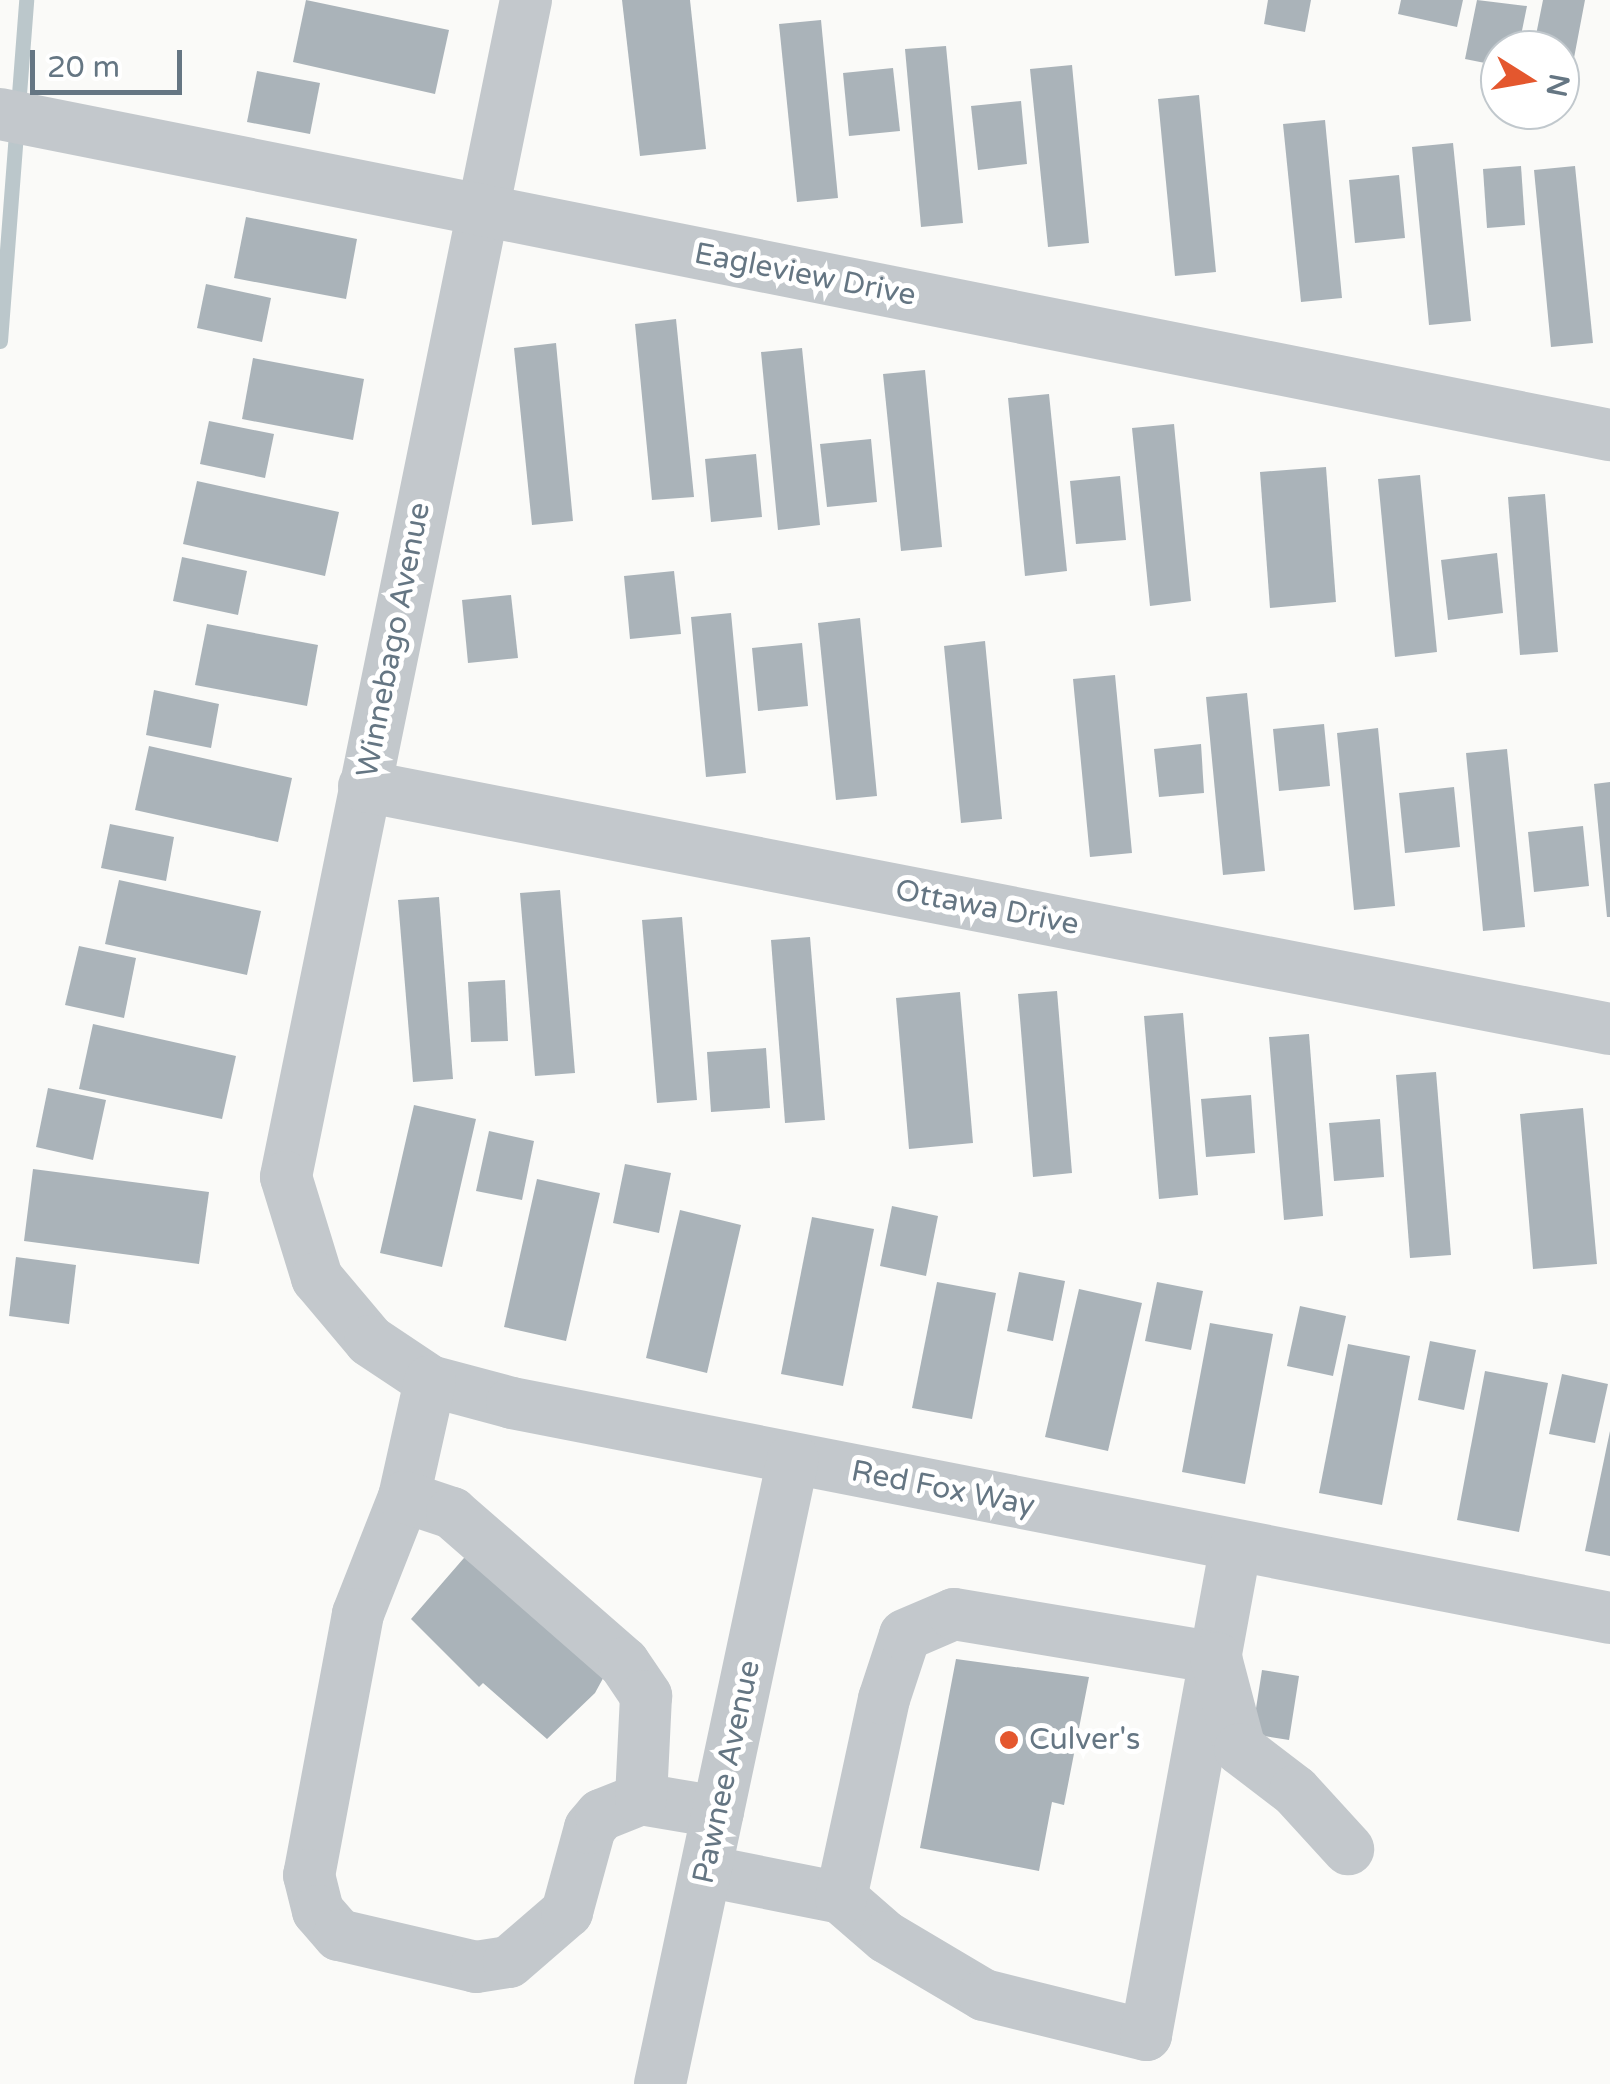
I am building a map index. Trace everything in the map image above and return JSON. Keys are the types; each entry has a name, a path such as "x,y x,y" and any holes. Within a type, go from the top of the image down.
{"street":[{"name":"Winnebago Avenue","path":"317,1278 286,1176 526,0"},
{"name":"Eagleview Drive","path":"0,114 78,126 481,211 1610,435"},
{"name":"Ottawa Drive","path":"364,786 1610,1029"},
{"name":"Red Fox Way","path":"317,1278 370,1341 430,1381 793,1460 1610,1618"},
{"path":"430,1381 404,1497 358,1614 309,1875 318,1911 339,1935 476,1966 508,1962 567,1912 590,1828 615,1806 641,1799 718,1812"},
{"name":"Pawnee Avenue","path":"660,2084 793,1460"},
{"path":"404,1497 452,1513 624,1663 646,1696 641,1799"},
{"path":"706,1871 841,1898 886,1937 984,1995 1146,2035 1236,1546"},
{"path":"841,1898 884,1698 906,1635 954,1614 1216,1658"},
{"path":"1216,1658 1240,1749 1295,1791 1348,1850"}],"building":[{"path":"306,0 449,30 435,94 293,62"},
{"path":"622,0 690,0 706,149 640,156"},
{"path":"1268,0 1311,0 1305,32 1264,24"},
{"path":"1401,0 1463,0 1457,27 1398,14"},
{"path":"1477,0 1527,6 1522,30 1480,30 1480,62 1465,59"},
{"path":"1543,0 1585,0 1579,30 1537,30"},
{"path":"821,20 838,198 797,202 779,24"},
{"path":"946,46 963,223 921,227 905,49"},
{"path":"1072,65 1089,243 1048,247 1030,69"},
{"path":"893,68 900,131 849,136 843,73"},
{"path":"257,71 320,83 310,134 247,122"},
{"path":"1199,95 1216,272 1175,276 1158,99"},
{"path":"1021,101 1027,164 978,170 971,106"},
{"path":"1325,120 1342,298 1301,302 1283,124"},
{"path":"1453,143 1471,321 1429,325 1412,147"},
{"path":"1521,166 1525,225 1487,228 1483,169"},
{"path":"1575,166 1593,343 1551,347 1534,170"},
{"path":"1399,175 1405,238 1355,243 1349,180"},
{"path":"246,217 357,239 346,299 234,278"},
{"path":"206,284 271,298 262,342 197,328"},
{"path":"676,319 694,497 652,500 635,324"},
{"path":"556,343 573,521 532,525 514,348"},
{"path":"802,348 820,525 778,530 761,352"},
{"path":"253,358 364,379 353,440 242,419"},
{"path":"925,370 942,547 901,551 883,374"},
{"path":"1049,394 1067,571 1025,576 1008,398"},
{"path":"209,421 274,434 265,478 200,464"},
{"path":"1174,424 1191,601 1150,606 1132,428"},
{"path":"871,439 877,502 827,507 820,444"},
{"path":"756,454 762,517 711,522 705,459"},
{"path":"1326,467 1336,602 1270,608 1260,472"},
{"path":"1420,475 1437,652 1395,657 1378,479"},
{"path":"1120,476 1126,540 1076,544 1070,481"},
{"path":"197,481 339,512 325,576 183,544"},
{"path":"1545,494 1558,652 1520,655 1508,497"},
{"path":"1497,553 1503,613 1448,620 1441,560"},
{"path":"182,557 247,571 238,615 173,601"},
{"path":"674,571 681,634 630,639 624,576"},
{"path":"511,595 518,658 468,663 462,600"},
{"path":"731,613 746,773 706,777 691,617"},
{"path":"860,618 877,796 836,800 818,623"},
{"path":"207,624 318,645 307,706 195,685"},
{"path":"985,641 1002,819 961,823 944,646"},
{"path":"802,643 808,706 758,711 752,648"},
{"path":"1115,675 1132,853 1090,857 1073,679"},
{"path":"154,690 219,704 211,748 146,735"},
{"path":"1247,693 1265,871 1223,875 1206,697"},
{"path":"1324,724 1330,786 1279,791 1273,729"},
{"path":"1378,728 1395,906 1354,910 1337,733"},
{"path":"1201,744 1204,793 1159,797 1154,749"},
{"path":"149,746 292,778 278,842 135,810"},
{"path":"1507,749 1525,927 1483,931 1466,753"},
{"path":"1610,782 1610,917 1607,917 1594,784"},
{"path":"1454,787 1460,847 1405,853 1399,793"},
{"path":"110,824 174,837 166,881 101,868"},
{"path":"1583,826 1589,886 1534,892 1528,832"},
{"path":"119,880 261,911 247,975 105,944"},
{"path":"560,890 575,1073 535,1076 520,893"},
{"path":"439,897 453,1079 413,1082 398,900"},
{"path":"682,917 697,1100 657,1103 642,920"},
{"path":"810,937 825,1120 785,1123 771,940"},
{"path":"79,946 136,958 124,1018 65,1005"},
{"path":"505,980 508,1041 471,1042 468,982"},
{"path":"1057,991 1072,1173 1033,1177 1018,994"},
{"path":"960,992 973,1143 909,1149 896,998"},
{"path":"1183,1013 1198,1195 1159,1199 1144,1016"},
{"path":"93,1024 236,1056 222,1119 79,1089"},
{"path":"1309,1034 1323,1216 1284,1220 1269,1037"},
{"path":"766,1048 770,1108 711,1112 707,1052"},
{"path":"1436,1072 1451,1255 1410,1258 1396,1075"},
{"path":"48,1088 106,1100 93,1160 36,1147"},
{"path":"1251,1095 1255,1153 1206,1157 1201,1099"},
{"path":"414,1105 476,1119 442,1267 380,1253"},
{"path":"1583,1108 1597,1264 1533,1269 1520,1114"},
{"path":"1380,1119 1384,1177 1334,1181 1329,1123"},
{"path":"489,1131 534,1141 522,1200 476,1191"},
{"path":"625,1164 671,1173 659,1233 613,1223"},
{"path":"33,1169 209,1192 199,1264 24,1241"},
{"path":"537,1179 600,1193 566,1341 504,1327"},
{"path":"892,1206 938,1216 926,1276 880,1266"},
{"path":"680,1210 741,1225 707,1373 646,1358"},
{"path":"812,1217 874,1229 843,1386 781,1374"},
{"path":"16,1257 76,1265 69,1324 9,1316"},
{"path":"1019,1272 1065,1281 1053,1341 1007,1331"},
{"path":"937,1282 996,1293 972,1419 912,1408"},
{"path":"1157,1282 1203,1291 1191,1350 1145,1341"},
{"path":"1079,1289 1142,1303 1108,1451 1045,1437"},
{"path":"1300,1306 1346,1316 1333,1376 1287,1366"},
{"path":"1210,1323 1273,1334 1245,1484 1182,1472"},
{"path":"1430,1341 1476,1350 1464,1410 1418,1400"},
{"path":"1348,1344 1410,1356 1382,1505 1319,1493"},
{"path":"1485,1371 1548,1383 1519,1532 1457,1520"},
{"path":"1562,1374 1608,1384 1595,1443 1549,1434"},
{"path":"1610,1431 1610,1556 1585,1551"},
{"path":"470,1551 607,1671 595,1693 547,1739 483,1683 479,1687 411,1619"},
{"name":"Culver's","path":"956,1659 1089,1677 1064,1805 1052,1802 1039,1871 920,1848"},
{"path":"1262,1670 1299,1676 1289,1740 1252,1734"}],"waterway":[{"path":"0,341 26,0"}],"place":[{"name":"Culver's","path":"1009,1740"}]}
